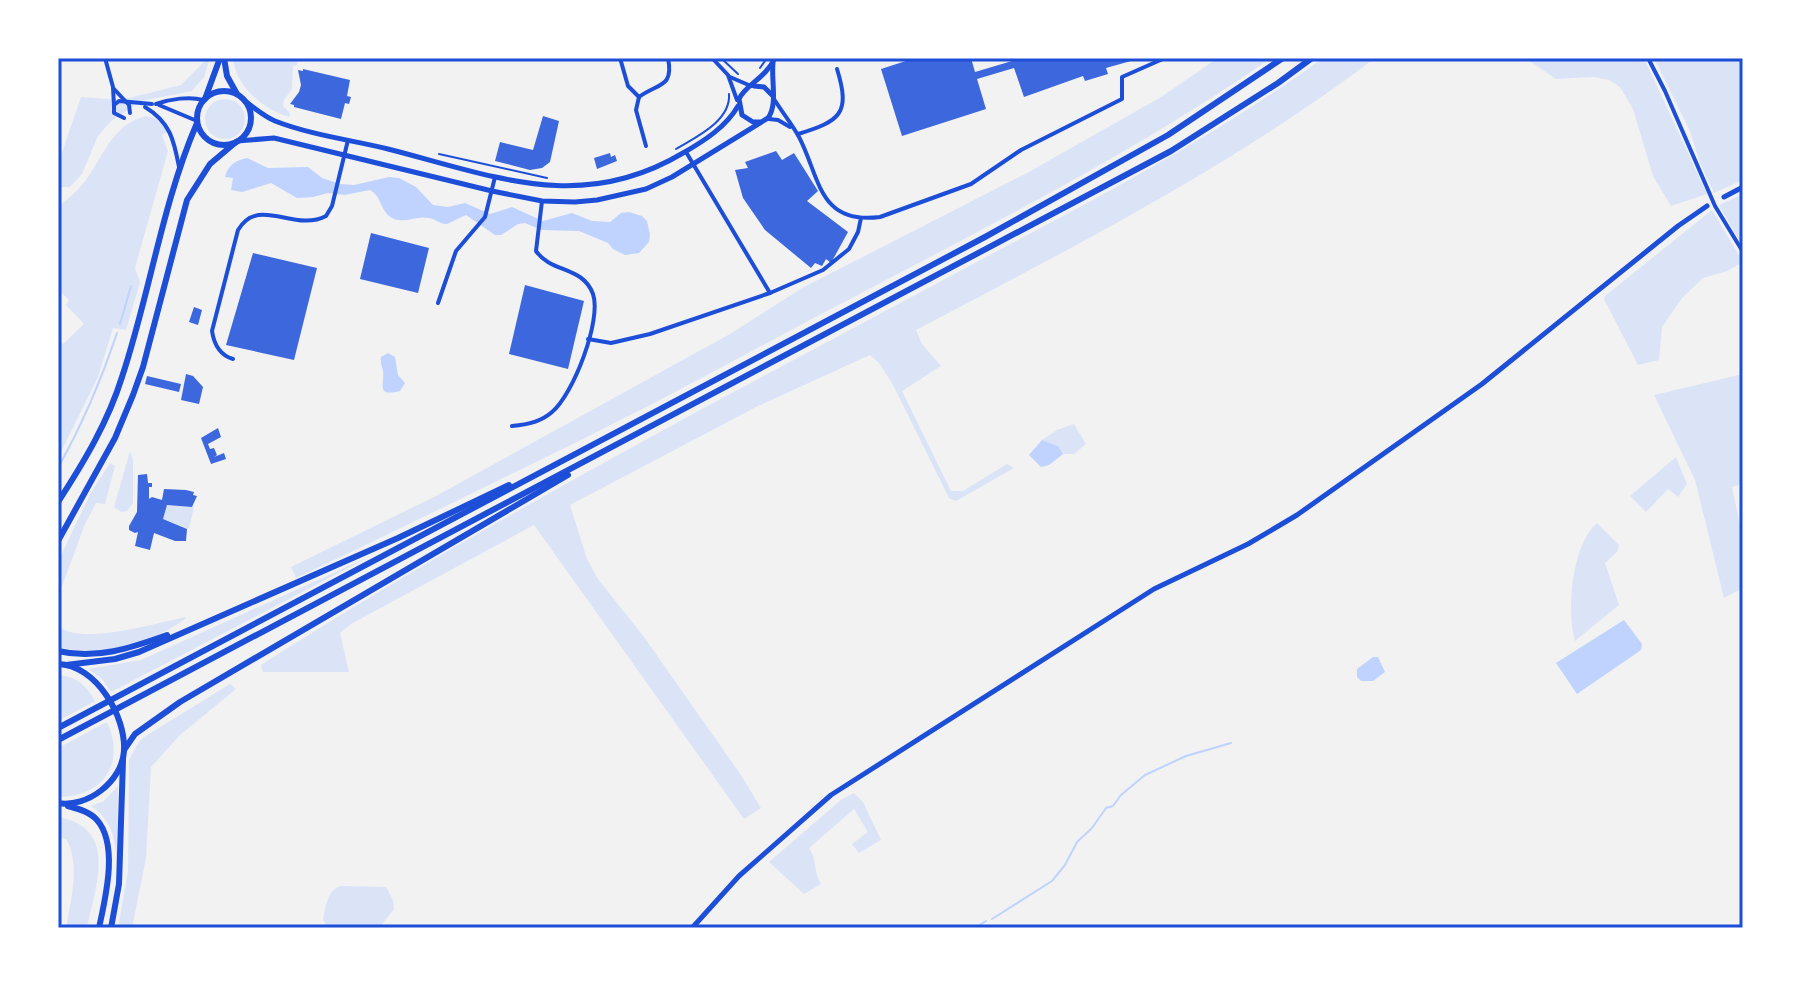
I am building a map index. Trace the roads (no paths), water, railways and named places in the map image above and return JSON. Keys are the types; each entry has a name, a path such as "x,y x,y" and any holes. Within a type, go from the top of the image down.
{"highway":[{"path":"58,541 109,449 133,395 187,200 210,164 246,133 250,123 249,108 227,76 222,58"},
{"path":"58,502 90,449 122,378 180,174 204,100 222,58"},
{"path":"58,728 985,237 1154,143 1283,58"},
{"path":"58,740 1171,151 1312,58"},
{"path":"204,100 221,91 237,94"},
{"path":"197,122 202,134 215,143 237,142"},
{"path":"62,804 78,802 101,792 115,774 135,734 180,702 678,412"},
{"path":"61,664 115,659 139,652 398,538 594,444"},
{"path":"58,651 74,655 107,653 135,647 192,627"},
{"path":"61,664 88,677 104,694 118,719 124,753 120,871 111,928"},
{"path":"62,804 90,814 106,837 107,888 99,928"}],"street":[{"path":"105,58 116,115 124,118"},
{"path":"620,58 628,86 639,97"},
{"path":"646,146 636,110 639,97 664,84 670,70 668,58"},
{"path":"712,58 728,75 752,86 764,87 798,134 823,196 840,211 861,218 880,217 971,184 1021,150 1122,99 1122,77 1165,58"},
{"path":"1648,58 1715,206 1743,252"},
{"path":"245,101 276,122 495,176 551,187 597,186 645,173 686,152 716,131 729,120 742,93 752,86 772,60"},
{"path":"237,142 274,138 542,201 575,202 617,197 646,189 695,164 764,120 774,109 772,60"},
{"path":"798,134 830,123 841,110 844,94 837,69"},
{"path":"728,75 744,118 778,120 792,128"},
{"path":"113,87 130,107 130,113"},
{"path":"197,122 156,104 169,100 204,100"},
{"path":"114,108 119,101 152,104"},
{"path":"145,107 169,129 175,143 180,174"},
{"path":"233,359 227,358 215,345 212,331 241,225 257,214 312,223 326,216 335,197 348,140"},
{"path":"686,152 770,293"},
{"path":"438,303 456,251 481,225 489,209 495,176"},
{"path":"1724,197 1743,187"},
{"path":"512,426 546,417 563,401 577,376 595,308 593,293 584,280 576,273 546,263 536,251 542,201"},
{"path":"692,928 739,876 831,795 1154,589 1248,544 1297,515 1482,384 1707,206"},
{"path":"588,339 611,343 650,334 770,293 823,270 839,260 855,238 861,218"}],"water":[{"path":"247,158 268,168 308,167 322,178 340,184 354,185 389,177 399,178 416,187 433,205 448,207 465,203 490,214 512,207 543,221 572,213 592,221 610,222 621,213 629,212 647,221 649,242 639,253 625,255 608,243 579,231 541,230 525,223 495,235 466,215 447,224 423,217 399,220 389,216 370,190 297,198 271,183 242,192 231,190 233,178 225,177 228,169"},
{"path":"388,353 395,357 398,375 405,383 400,391 387,392 383,388 381,357"},
{"path":"1042,440 1058,446 1063,454 1041,467 1029,455"},
{"path":"1624,620 1642,644 1641,650 1577,694 1556,663"},
{"path":"1373,657 1378,657 1385,672 1373,681 1361,681 1357,677 1357,669"}],"waterway":[{"path":"120,324 131,286"},
{"path":"58,468 90,402 117,333"},
{"path":"992,919 1052,881 1077,842 1106,808 1113,806 1145,775 1186,756 1231,743"},
{"path":"975,928 986,921"}]}
